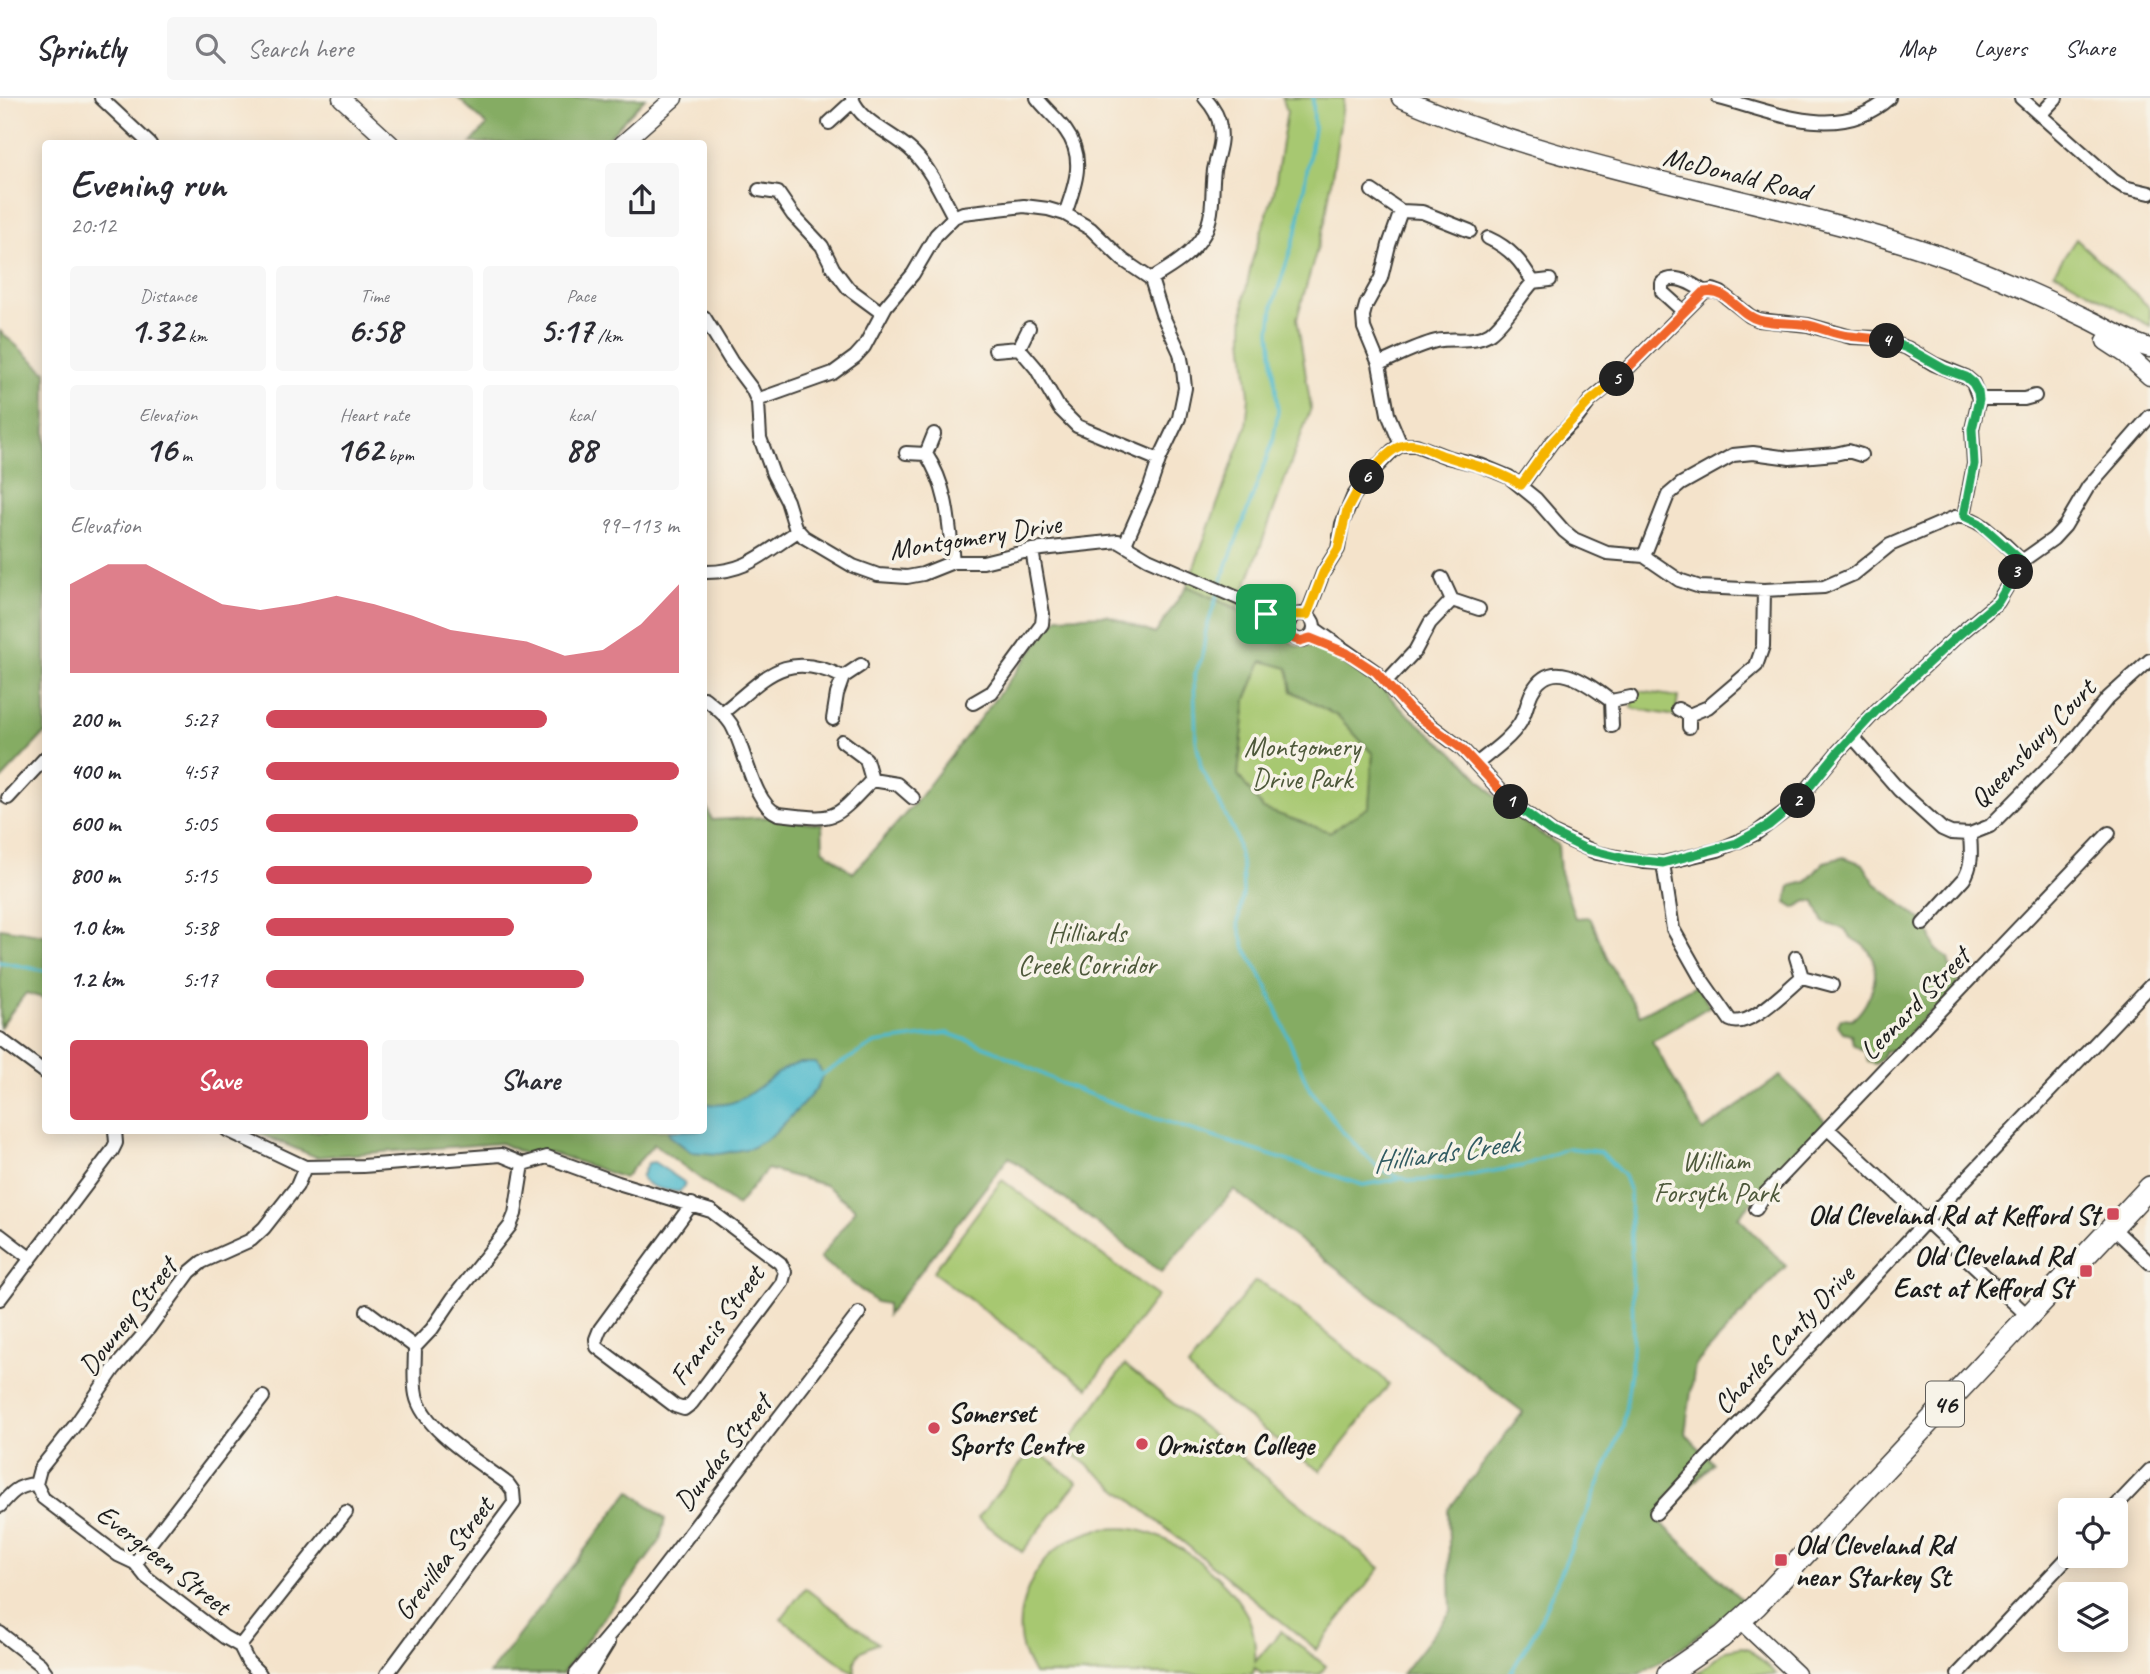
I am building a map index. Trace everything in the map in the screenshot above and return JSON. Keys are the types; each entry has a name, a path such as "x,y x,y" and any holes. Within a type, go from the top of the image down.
{"main road":[{"name":"McDonald Road","path":"1401,98 1474,128 1535,148 1909,246 1995,276 2090,319 2132,343 2150,348"},
{"name":"McDonald Road","path":"2057,305 2085,328 2126,354 2150,376"},
{"name":"46","path":"1668,1674 1741,1621 2150,1187"}],"street":[{"path":"101,98 146,140"},
{"path":"341,98 387,140"},
{"path":"627,140 674,98"},
{"path":"1037,98 1065,129 1077,158 1077,180 1065,214"},
{"path":"1151,279 1185,257 1204,234 1209,222 1214,169 1221,135 1216,113 1205,98"},
{"path":"1719,98 1809,121 1832,123 1860,116 1889,98"},
{"path":"2021,98 2113,180 2124,187 2150,193"},
{"path":"2040,115 2056,98"},
{"path":"829,122 853,100 871,121 915,154 934,180 954,217"},
{"path":"778,193 789,183"},
{"path":"759,190 778,193 793,215 822,246 833,268 848,288 882,313"},
{"path":"1372,191 1401,211 1422,212 1462,226"},
{"path":"757,400 833,373 845,366 864,346 882,313 913,274 936,235 954,217 1024,206 1065,214 1091,229 1123,260 1151,279 1161,314 1180,353 1185,388 1179,418 1158,460 1150,487 1125,544"},
{"path":"1401,211 1381,278 1363,316 1364,328 1380,363 1388,414 1401,446"},
{"path":"1488,238 1504,241 1533,282"},
{"path":"1683,311 1662,292 1662,282 1673,278 1696,286 1704,292"},
{"path":"1380,363 1422,345 1467,340 1489,333 1533,282 1550,280"},
{"path":"1521,485 1552,442 1590,401 1624,372 1704,292 1713,290 1759,320 1808,325 1851,337 1877,338 1907,348 1973,383 1979,400 1972,429 1974,464 1964,516"},
{"path":"707,322 757,400 760,438 765,455 798,531 745,566 707,572"},
{"path":"1019,348 1029,328"},
{"path":"1019,348 1036,368 1059,408 1077,426 1158,460"},
{"path":"995,350 1019,348"},
{"path":"1979,400 2024,399 2035,396"},
{"path":"1312,634 1369,667 1410,710 1462,749 1499,791 1525,814 1570,842 1611,856 1663,863 1718,850 1769,825 1795,804 1876,711 1998,602 2022,561 2059,532 2088,487 2150,416"},
{"path":"2122,448 2150,432"},
{"path":"926,454 934,435"},
{"path":"1848,451 1853,436"},
{"path":"1307,615 1323,573 1338,549 1342,524 1353,497 1369,475 1401,446 1416,445 1447,457 1480,465 1509,478 1521,485 1574,539 1607,553 1644,556 1679,580 1700,587 1808,589 1835,583 1854,574 1897,542 1955,517 1964,516 1979,523 2022,561"},
{"path":"1644,556 1668,495 1681,484 1698,477 1723,460 1743,454 1790,458 1848,451 1861,455"},
{"path":"906,453 926,454"},
{"path":"926,454 940,478 953,562"},
{"name":"Montgomery Drive","path":"798,531 853,566 878,576 891,577 915,575 953,562 982,562 1032,550 1113,541 1125,544 1148,559 1240,599 1288,629"},
{"path":"973,703 992,692 1042,624 1043,614 1032,550"},
{"path":"1442,578 1452,600 1479,608"},
{"path":"1686,717 1708,707 1756,666 1763,646 1764,590"},
{"path":"1386,682 1415,651 1430,623 1452,600"},
{"name":"Montgomery Drive","path":"1266,614 1294,616"},
{"path":"1307,615 1312,619 1312,634 1300,641 1294,639 1288,629 1289,622 1294,616 1307,615"},
{"name":"Queensbury Court","path":"1853,737 1899,790 1942,829 1951,833 1970,834 1990,826 2068,747 2108,698 2150,660"},
{"path":"833,719 843,677 861,665"},
{"path":"723,713 757,682 779,669 809,667 827,670 843,677"},
{"path":"1476,764 1520,723 1532,692 1539,682 1549,676 1570,675 1611,701 1632,697"},
{"path":"707,700 723,713 732,726 761,800 771,811 823,819 832,817 841,812 872,779"},
{"path":"1611,701 1612,726"},
{"path":"842,741 866,759 872,779"},
{"path":"8,798 42,761"},
{"path":"872,779 897,784 913,798"},
{"name":"Leonard Street","path":"1756,1209 1765,1194 2109,833"},
{"path":"1923,924 1969,871 1970,834"},
{"path":"1663,863 1673,929 1702,981 1714,995 1723,1014 1730,1020 1744,1023 1802,977"},
{"path":"1796,957 1802,977"},
{"path":"1802,977 1832,985"},
{"name":"Charles Canty Drive","path":"1656,1513 1926,1221 2150,986"},
{"path":"0,1039 42,1070"},
{"path":"1828,1129 2028,1316"},
{"path":"0,1299 112,1151 118,1134"},
{"name":"Francis Street","path":"235,1134 305,1167 363,1166 501,1155 523,1164 547,1157 618,1183 692,1204 711,1211 780,1263 785,1272 782,1283 692,1403 684,1409 675,1406 597,1347 596,1339 600,1329 692,1204"},
{"path":"367,1311 415,1346 432,1329 510,1226 515,1214 523,1164"},
{"name":"Downey Street","path":"36,1485 40,1469 76,1424 114,1368 149,1328 190,1272 202,1262 251,1240 264,1228 297,1186 305,1167"},
{"path":"2112,1227 2150,1263"},
{"path":"0,1235 30,1258"},
{"name":"Dundas Street","path":"576,1674 586,1659 623,1619 859,1313"},
{"name":"Grevillea Street","path":"387,1674 432,1611 479,1554 514,1503 513,1491 508,1484 438,1431 420,1408 414,1385 415,1346"},
{"path":"135,1563 263,1397"},
{"path":"2123,1498 2150,1470"},
{"path":"0,1506 14,1490 26,1485 36,1485"},
{"name":"Evergreen Street","path":"36,1485 43,1498 118,1555 135,1563 145,1577 224,1637 240,1646 248,1662 260,1674"},
{"path":"240,1646 346,1512"},
{"path":"1958,1674 2058,1568"},
{"name":"Dundas Street","path":"589,1674 623,1619"},
{"path":"1741,1621 1797,1674"},
{"path":"0,1633 40,1664 47,1674"}],"green space":[{"path":"458,98 645,98 606,140 474,140 487,125"},
{"path":"1282,98 1344,98 1325,222 1297,318 1311,408 1238,608 1187,586 1246,427 1249,396 1243,337 1244,299 1252,261 1274,192 1287,111"},
{"path":"2076,239 2150,308 2150,326 2054,272"},
{"path":"0,331 42,368 42,736 0,781"},
{"name":"Hilliards Creek Corridor","path":"1187,586 1268,624 1296,646 1315,647 1358,665 1398,706 1463,761 1509,812 1558,845 1560,872 1575,918 1590,917 1609,962 1640,1015 1696,985 1710,1006 1652,1041 1703,1131 1780,1076 1827,1123 1738,1217 1786,1266 1695,1365 1685,1433 1713,1463 1658,1520 1743,1601 1676,1652 1639,1674 1402,1674 1451,1611 1448,1510 1523,1412 1234,1190 1161,1272 1009,1157 887,1315 887,1304 876,1302 820,1258 856,1209 825,1185 767,1169 737,1206 654,1144 624,1178 550,1152 529,1156 501,1143 316,1157 260,1134 707,1134 707,808 712,820 767,817 822,824 823,849 853,873 914,804 1058,617 1107,615 1155,634","holes":["1262,661 1288,668 1292,691 1339,717 1373,754 1369,807 1330,832 1263,809 1238,775 1246,699"]},
{"name":"Montgomery Drive Park","path":"1262,661 1288,668 1292,691 1339,717 1373,754 1369,807 1330,832 1263,809 1238,775 1246,699"},
{"path":"1633,690 1678,697 1675,716 1632,708"},
{"path":"1844,857 1863,864 1875,883 1921,920 1931,935 1936,950 1948,958 1950,967 1959,975 1957,987 1947,1000 1910,1032 1907,1041 1896,1050 1885,1051 1882,1059 1875,1064 1868,1062 1865,1052 1853,1044 1851,1034 1843,1032 1838,1025 1841,1018 1853,1019 1870,994 1875,973 1871,954 1845,929 1824,923 1815,902 1807,901 1794,908 1786,903 1790,886 1806,882 1824,862"},
{"path":"0,928 42,935 42,998 26,993 0,1027"},
{"path":"1002,1180 1157,1296 1088,1388 933,1272"},
{"path":"1255,1281 1265,1285 1389,1385 1321,1471 1300,1458 1198,1379 1188,1367"},
{"path":"1125,1365 1380,1568 1316,1649 1065,1447"},
{"path":"1033,1448 1077,1482 1022,1552 978,1518"},
{"path":"630,1491 665,1519 660,1541 562,1674 489,1674"},
{"path":"1128,1528 1148,1533 1198,1560 1226,1587 1247,1615 1254,1638 1255,1662 1281,1631 1326,1666 1320,1674 1262,1674 1254,1668 1253,1674 1034,1674 1020,1639 1022,1606 1027,1590 1044,1562 1055,1550 1072,1539 1099,1529"},
{"path":"805,1588 878,1643 859,1653 855,1661 855,1674 781,1619"},
{"path":"1742,1647 1749,1649 1776,1674 1697,1674 1726,1650"}],"water":[{"path":"800,1063 816,1063 823,1074 818,1087 773,1135 751,1148 719,1154 691,1152 670,1136 669,1134 707,1134 707,1103 720,1105 733,1102 787,1068"},
{"path":"654,1162 684,1182 685,1187 679,1192 658,1188 644,1181 641,1177 648,1163"}],"waterway":[{"path":"1313,98 1314,128 1297,230 1273,305 1270,331 1278,411 1273,441 1227,565 1206,630 1202,658 1194,675 1196,739 1201,767 1235,834 1242,867 1243,893 1238,923 1245,948 1267,986 1308,1086 1341,1130 1379,1169 1401,1178"},
{"name":"Hilliards Creek","path":"0,962 42,970"},
{"name":"Hilliards Creek","path":"821,1075 875,1043 947,1033 994,1050 1060,1083 1139,1113 1363,1185 1403,1178 1410,1181 1447,1179 1523,1166 1568,1148 1601,1152 1624,1176 1630,1192 1633,1324 1631,1370 1623,1427 1537,1628 1510,1674"}],"place":[{"name":"Old Cleveland Rd at Kefford St","path":"2113,1214"},
{"name":"Old Cleveland Rd East at Kefford St","path":"2086,1271"},
{"name":"Somerset Sports Centre","path":"934,1428"},
{"name":"Ormiston College","path":"1142,1444"},
{"name":"Old Cleveland Rd near Starkey St","path":"1781,1560"}],"route":[{"path":"1713,290 1759,320 1808,325 1851,337 1877,338 1907,348 1973,383 1979,400 1972,429 1974,464 1964,516 1979,523 2022,561 1998,602 1876,711 1782,816 1737,843 1663,863 1597,853 1553,833 1511,802 1462,749 1410,710 1376,672 1347,653 1310,638 1300,641 1294,639 1288,629 1266,614 1307,615 1323,573 1338,549 1342,524 1353,497 1369,475 1392,452 1401,446 1416,445 1447,457 1480,465 1521,485 1552,442 1590,401 1624,372 1704,292 1713,290"}],"park label":[{"name":"William Forsyth Park","path":"1716,1176"}]}
